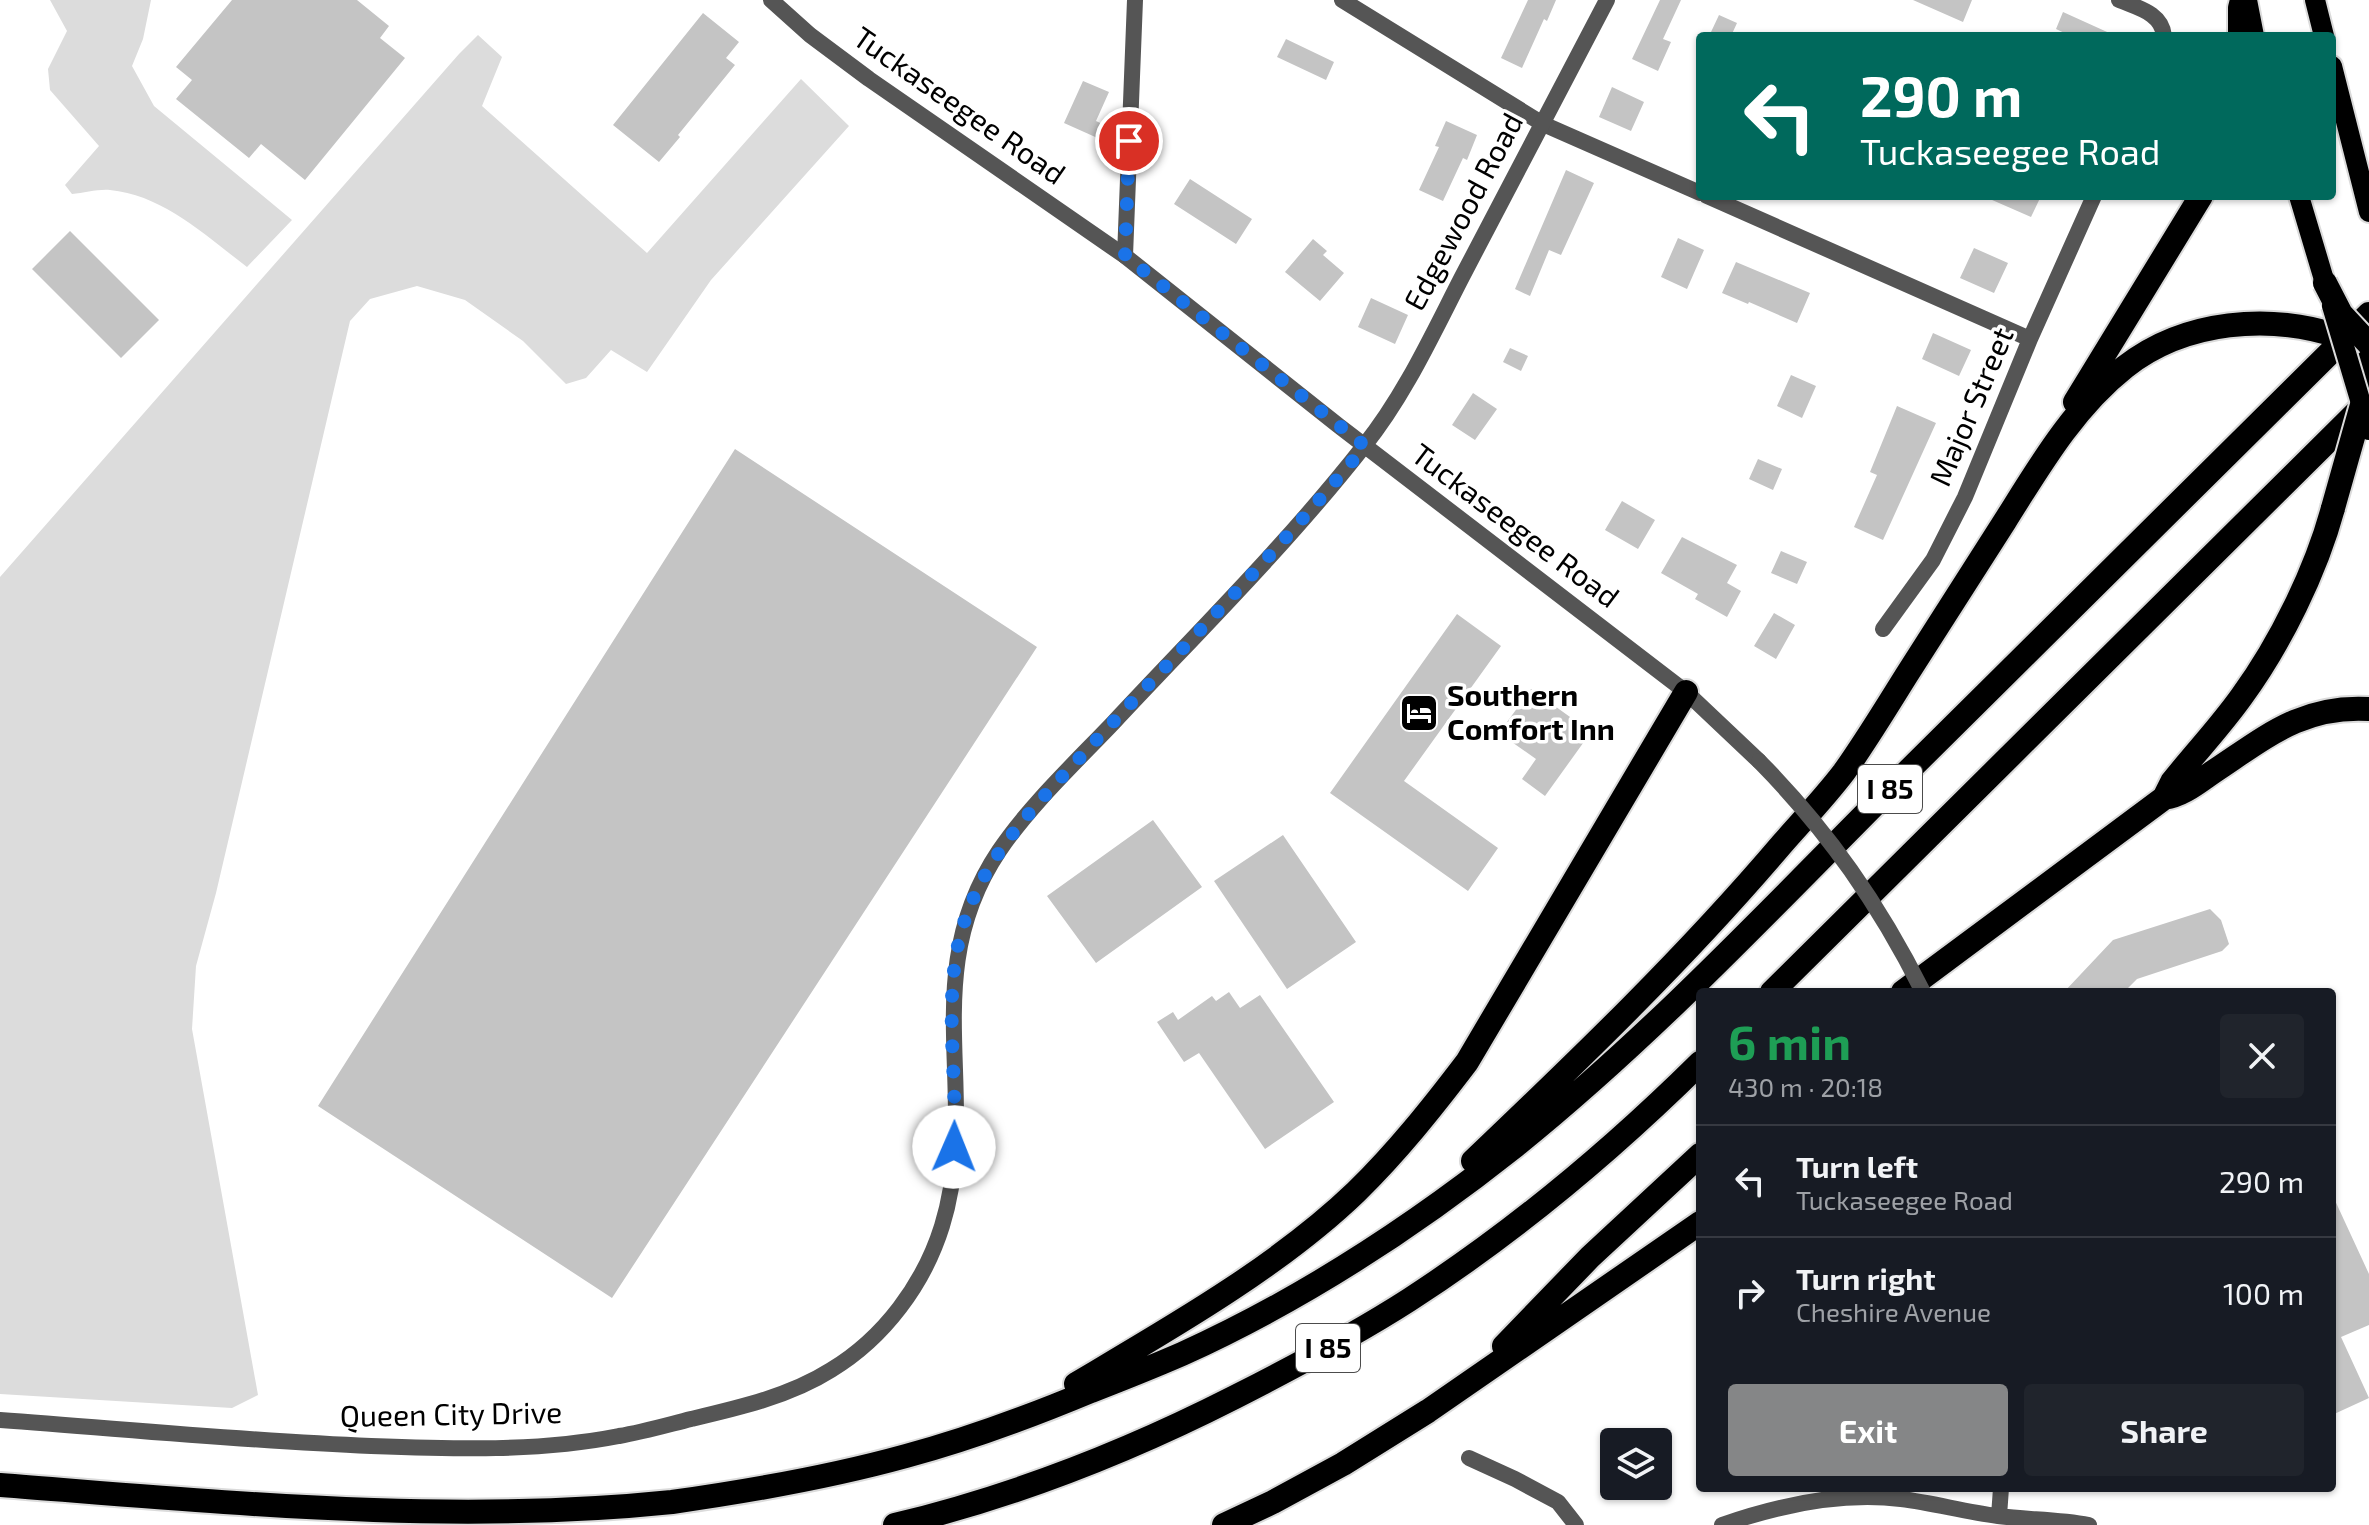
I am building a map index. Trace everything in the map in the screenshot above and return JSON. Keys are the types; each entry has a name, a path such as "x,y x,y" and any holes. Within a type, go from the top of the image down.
{"highway":[{"path":"2240,32 2239,17 2244,0"},
{"path":"2056,442 2065,418 2199,200"},
{"path":"2325,283 2341,314 2369,344"},
{"name":"I 85","path":"0,1485 362,1513 493,1516 669,1502 750,1490 907,1456 987,1432 1194,1348 1274,1307 1388,1238 1512,1148 1585,1087 1754,925 2369,314"},
{"path":"1388,1238 1439,1194 1608,1033 1736,898 1843,773 2056,442 2109,381 2158,346 2188,333 2215,327 2283,325 2316,329 2341,337 2369,356 2365,403 2333,508 2302,588 2266,659 2226,718 2172,782 2164,798"},
{"name":"I 85","path":"1776,988 2365,403"},
{"path":"987,1432 1099,1371 1217,1297 1317,1225 1355,1193 1392,1155 1467,1062 1686,692"},
{"path":"1908,988 2164,798 2180,794 2300,718 2331,709 2369,709"},
{"name":"I 85","path":"895,1525 1033,1483 1132,1445 1207,1411 1345,1339 1439,1280 1528,1215 1605,1152 1696,1067"},
{"path":"1465,1384 1590,1257 1696,1159"},
{"path":"1224,1525 1343,1464 1428,1411 1696,1226"}],"main road":[{"path":"2244,0 2253,32"},
{"path":"2315,0 2323,32"},
{"path":"2336,82 2369,212"},
{"path":"2300,200 2341,337 2365,403 2369,430"}],"street":[{"name":"Tuckaseegee Road","path":"771,0 810,35 869,79 1125,256 1365,446 1686,692 1759,761 1815,820 1856,875 1901,948 1921,988"},
{"path":"1125,256 1135,0"},
{"path":"1342,0 1543,124 1696,191"},
{"name":"Edgewood Road","path":"1365,446 1392,410 1607,0"},
{"path":"2119,0 2155,16 2161,21 2163,32"},
{"path":"1716,200 2030,339"},
{"name":"Major Street","path":"1883,629 1933,560 1965,497 2030,339 2092,200"},
{"name":"Queen City Drive","path":"0,1420 326,1444 437,1448 538,1446 616,1437 716,1413 777,1395 832,1370 887,1323 908,1297 936,1247 953,1168 955,1139 954,976 961,933 983,877 1031,809 1236,592 1365,446"},
{"path":"1469,1458 1558,1502 1576,1525"},
{"path":"1999,1516 2001,1492"},
{"path":"1722,1525 1765,1510 1850,1498 1900,1499 1999,1516 2058,1519 2089,1525"},
{"path":"1999,1516 2016,1525"}],"shaded area":[{"path":"50,0 151,0 143,39 132,66 154,106 292,220 247,267 166,208 129,193 110,190 72,194 65,185 99,146 50,90 48,69 67,31"},
{"path":"478,35 502,57 482,106 647,253 801,79 849,126 711,280 647,372 611,350 586,378 566,384 523,341 465,300 417,286 370,299 350,321 216,893 196,966 192,1029 258,1395 232,1408 0,1394 0,577"}],"building":[{"path":"232,0 357,0 389,26 380,38 405,58 305,180 261,144 249,158 176,99 192,80 176,67"},
{"path":"1528,0 1556,0 1522,68 1501,58"},
{"path":"1660,0 1681,0 1663,39 1671,42 1658,71 1632,59"},
{"path":"1913,0 1972,0 1963,22"},
{"path":"2063,12 2107,32 2062,32 2056,29"},
{"path":"703,13 739,42 726,58 735,65 659,162 613,125"},
{"path":"1719,15 1737,23 1733,32 1711,32"},
{"path":"1286,39 1334,62 1326,80 1277,57"},
{"path":"1083,81 1109,92 1096,121 1109,127 1102,140 1064,123"},
{"path":"1612,87 1644,102 1631,131 1599,117"},
{"path":"1446,121 1477,135 1467,160 1463,158 1443,201 1419,190 1439,147 1435,146"},
{"path":"1566,170 1594,183 1561,255 1549,250 1530,296 1515,289"},
{"path":"1190,179 1252,219 1236,244 1174,204"},
{"path":"1992,200 2039,200 2031,217"},
{"path":"70,231 159,320 121,358 32,269"},
{"path":"1678,238 1704,250 1687,289 1661,277"},
{"path":"1313,239 1327,251 1323,255 1344,273 1320,301 1285,272"},
{"path":"1974,248 2008,263 1994,293 1960,278"},
{"path":"1736,262 1810,293 1797,323 1722,293"},
{"path":"1371,298 1408,315 1395,344 1358,327"},
{"path":"1933,333 1971,350 1959,376 1922,359"},
{"path":"1510,348 1528,356 1521,371 1503,362"},
{"path":"1791,375 1816,386 1802,418 1777,406"},
{"path":"1473,393 1497,409 1475,440 1452,425"},
{"path":"1897,406 1936,423 1883,540 1854,527 1877,475 1870,472"},
{"path":"735,449 1037,647 612,1298 318,1106"},
{"path":"1758,459 1782,469 1773,490 1749,479"},
{"path":"1622,501 1655,520 1638,549 1605,530"},
{"path":"1682,537 1737,565 1727,583 1741,591 1727,617 1695,599 1698,594 1661,573"},
{"path":"1781,551 1807,562 1797,584 1771,573"},
{"path":"1774,613 1795,625 1776,659 1754,646"},
{"name":"Southern Comfort Inn","path":"1457,614 1501,646 1404,781 1498,848 1468,891 1330,793"},
{"path":"1531,689 1591,732 1545,796 1522,779 1536,759 1499,733"},
{"path":"1153,820 1202,887 1096,963 1047,896"},
{"path":"1283,835 1356,942 1287,989 1214,881"},
{"path":"2210,909 2221,920 2229,944 2222,951 2137,979 2128,988 2068,988 2113,940"},
{"path":"1229,992 1240,1008 1260,995 1334,1102 1265,1149 1199,1053 1184,1062 1157,1022 1173,1012 1178,1020 1212,996 1216,1001"},
{"path":"2336,1203 2369,1274 2369,1325 2341,1337 2369,1398 2336,1413"}],"place":[{"name":"Southern Comfort Inn","path":"1419,713"}],"route":[{"path":"954,1147 954,976 961,933 983,877 1031,809 1236,592 1365,446 1125,256 1129,141"}]}
